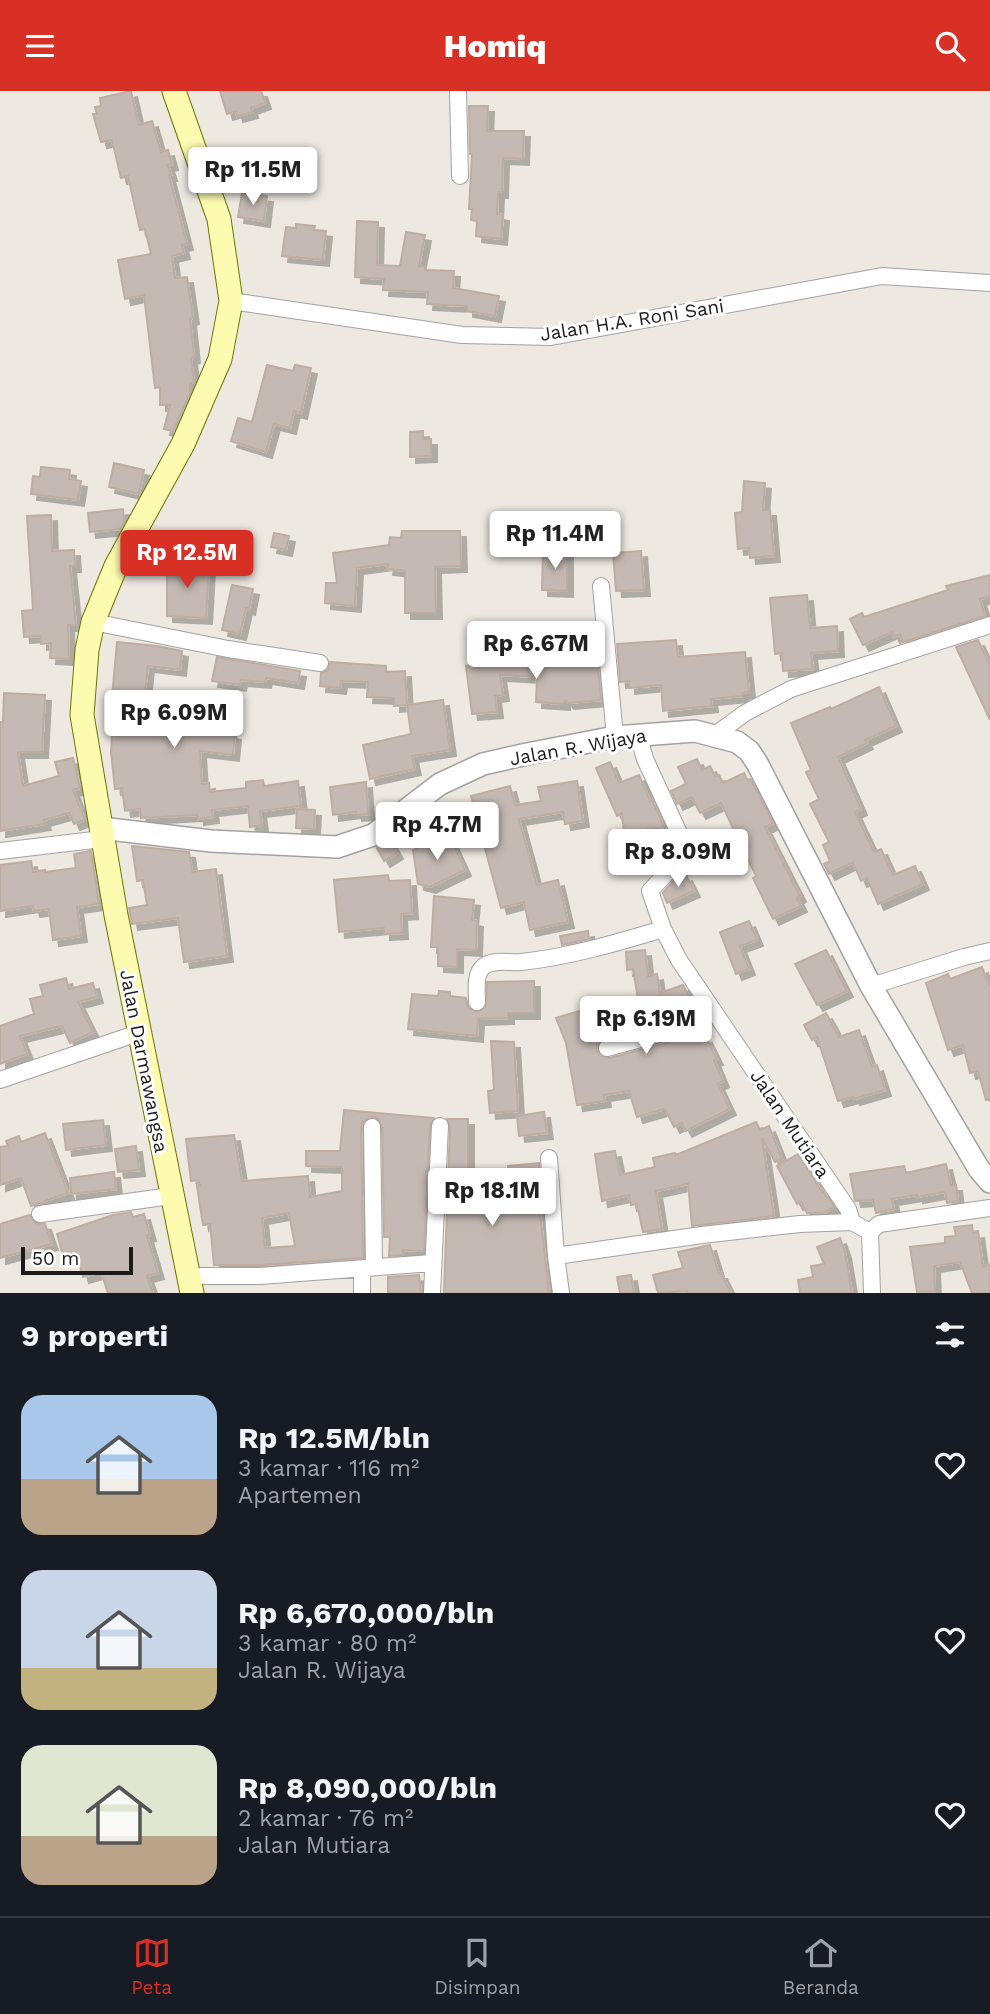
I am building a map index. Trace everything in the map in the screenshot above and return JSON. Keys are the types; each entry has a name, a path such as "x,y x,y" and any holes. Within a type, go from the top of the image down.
{"main road":[{"name":"Jalan Darmawangsa","path":"174,91 219,219 231,301 220,359 183,444 116,566 93,621 87,650 82,715 138,1033 190,1284"}],"street":[{"path":"458,91 460,176"},
{"name":"Jalan H.A. Roni Sani","path":"231,301 462,335 551,337 882,276 990,283"},
{"path":"601,586 615,737"},
{"path":"93,621 228,649 320,663"},
{"path":"715,735 745,713 791,688 990,625"},
{"name":"Jalan R. Wijaya","path":"102,833 211,842 337,847 373,835 440,784 483,764 638,734 695,731 737,742 749,751 757,763 871,986 979,1169 990,1182"},
{"name":"Jalan Mutiara","path":"638,734 654,781 685,846 684,854 650,891 663,929 679,960 848,1209 852,1222"},
{"path":"0,851 102,833"},
{"path":"477,1002 478,976 481,968 490,963 520,962 602,947 663,929"},
{"path":"871,986 990,951"},
{"path":"607,1048 663,1033 714,1011"},
{"path":"0,1080 138,1033"},
{"path":"432,1293 440,1126"},
{"path":"362,1293 368,1268 372,1127"},
{"path":"549,1158 561,1293"},
{"path":"40,1213 171,1196"},
{"path":"870,1232 879,1224 990,1208"},
{"path":"556,1256 800,1224 852,1222 870,1232"},
{"path":"870,1232 872,1293"},
{"path":"190,1284 432,1263"}],"building":[{"path":"131,91 139,125 152,121 161,152 168,150 172,164 168,165 169,175 187,244 182,245 184,253 172,256 175,278 187,277 193,318 190,319 194,383 190,383 190,393 173,431 164,429 170,405 160,405 160,387 155,388 144,295 125,299 118,260 151,254 145,229 140,230 128,176 121,178 112,140 101,142 93,114 97,114 95,107 101,106 100,98"},
{"path":"220,91 261,91 265,103 251,108 252,112 237,116 236,111 227,114"},
{"path":"469,106 488,106 487,131 524,131 523,159 503,158 502,192 498,192 497,214 503,215 501,239 476,236 477,221 471,220 472,209 469,209 472,154"},
{"path":"242,193 267,196 264,221 238,217"},
{"path":"357,221 378,222 377,265 400,266 406,232 425,235 419,266 425,266 425,270 454,271 453,288 499,296 495,316 467,311 467,306 427,304 428,292 383,290 384,279 355,277"},
{"path":"296,224 315,226 314,230 326,231 323,260 282,256 286,227 296,228"},
{"path":"267,365 293,371 295,365 311,368 301,413 294,411 290,428 274,424 266,452 231,441 238,418 252,422"},
{"path":"423,431 423,439 431,439 431,456 410,457 410,432"},
{"path":"114,463 144,470 139,494 109,487"},
{"path":"41,467 70,470 69,479 81,481 78,500 31,494 33,476 40,477"},
{"path":"744,481 765,483 763,510 770,510 774,556 750,558 749,548 738,549 735,513 742,512"},
{"path":"123,509 124,522 120,529 90,532 88,513"},
{"path":"51,515 52,551 74,550 75,566 70,566 76,625 68,625 69,659 50,658 51,643 41,644 41,636 24,637 22,611 33,610 27,516"},
{"path":"402,531 460,531 461,566 435,567 436,613 405,613 405,571 387,569 388,564 357,568 355,606 325,603 326,583 337,583 333,553 389,545 390,537 401,538"},
{"path":"274,533 289,536 286,550 271,547"},
{"path":"543,551 567,551 567,591 542,590"},
{"path":"641,551 644,590 616,591 613,553"},
{"path":"167,563 209,566 206,618 167,616"},
{"path":"990,575 990,596 980,599 985,616 903,642 900,634 894,637 892,632 863,645 850,619 862,613 864,617 948,590 946,586"},
{"path":"232,585 253,589 240,634 222,630"},
{"path":"807,595 810,628 837,626 838,651 811,653 813,669 783,671 782,653 775,654 770,598"},
{"path":"676,640 678,657 745,652 749,692 742,693 742,696 711,699 712,706 663,711 661,685 629,688 629,681 620,682 617,644"},
{"path":"978,640 990,665 990,720 956,647"},
{"path":"117,642 182,651 180,670 148,666 143,708 148,708 148,714 185,714 185,722 208,724 209,716 231,718 230,733 235,734 233,755 200,751 202,784 209,783 210,792 246,788 246,782 263,780 264,786 298,781 301,806 260,811 262,825 250,827 248,806 212,810 213,817 198,819 198,815 141,818 140,809 125,811 122,788 115,789 111,752 113,719 110,719"},
{"path":"516,656 577,660 576,658 597,657 601,700 568,703 566,700 564,704 536,702 537,677 500,675 503,695 495,696 497,712 472,714 466,666 516,661"},
{"path":"217,657 300,671 298,683 266,678 265,682 241,680 240,685 212,681"},
{"path":"330,662 386,666 386,672 405,671 407,705 394,706 394,698 367,697 368,682 341,681 340,688 320,686 321,673 328,670"},
{"path":"879,687 896,726 865,740 867,743 838,757 861,809 855,812 874,852 881,849 893,875 915,866 923,884 878,904 867,878 861,881 853,862 829,874 824,864 830,861 823,845 829,842 810,804 819,799 806,772 811,770 791,723 830,707 831,709"},
{"path":"4,693 45,695 42,752 18,752 23,786 59,776 55,762 73,758 80,788 73,790 85,820 74,824 69,813 44,820 45,824 0,831 0,722 3,722"},
{"path":"443,700 450,750 412,756 415,769 370,779 363,745 411,734 407,705"},
{"path":"697,759 702,770 710,766 715,776 719,775 723,783 744,773 748,781 751,780 773,823 765,827 800,896 797,898 801,906 773,919 721,803 700,813 692,797 677,804 671,791 686,784 678,767"},
{"path":"610,762 619,783 639,775 650,801 652,800 662,828 648,829 650,841 625,843 622,813 617,816 596,768"},
{"path":"577,781 583,821 565,824 563,812 519,819 537,885 558,880 568,922 530,930 524,902 501,908 471,796 510,786 515,805 541,801 538,787"},
{"path":"366,782 368,814 356,815 356,812 333,815 330,787"},
{"path":"297,809 315,810 314,829 296,828"},
{"path":"448,833 465,870 430,887 418,884 413,850"},
{"path":"389,839 397,853 384,861 377,848"},
{"path":"132,846 189,852 192,872 216,869 227,956 184,962 178,918 132,924 129,908 147,905 143,880 137,881"},
{"path":"91,851 99,904 77,907 81,936 53,940 49,909 34,911 33,906 0,911 0,865 31,861 33,872 76,868 74,854"},
{"path":"388,875 389,881 410,880 412,913 401,914 402,933 384,934 384,928 339,932 334,880"},
{"path":"686,875 694,891 667,903 663,893 673,881"},
{"path":"434,896 474,900 472,920 477,921 476,950 457,949 457,967 438,966 438,947 431,947"},
{"path":"749,921 757,940 740,946 749,969 736,974 720,932"},
{"path":"588,931 589,939 562,945 560,936"},
{"path":"645,950 648,976 657,974 660,993 683,985 695,1008 660,1023 604,1038 597,1045 597,1050 600,1056 609,1058 666,1043 696,1030 701,1040 706,1037 717,1059 714,1060 723,1081 718,1084 730,1109 686,1131 682,1123 674,1127 665,1109 637,1117 629,1091 604,1095 605,1101 577,1105 566,1043 556,1018 583,1010 585,1014 627,1008 627,1000 638,999 633,969 627,970 626,952"},
{"path":"826,950 847,991 817,1005 795,964"},
{"path":"982,967 990,987 990,1100 986,1100 978,1071 970,1073 963,1045 948,1050 926,983 948,974 950,979"},
{"path":"66,978 69,989 93,983 97,997 78,1002 93,1032 70,1043 62,1026 20,1036 27,1054 0,1064 0,1026 34,1014 30,999 43,996 40,985"},
{"path":"534,981 534,1013 508,1013 508,1018 478,1019 477,1036 408,1029 412,994 438,996 439,991 450,992 450,996 466,998 468,1008 478,1012 486,1006 487,982"},
{"path":"826,1013 839,1037 859,1030 872,1067 877,1065 885,1090 838,1101 817,1037 812,1040 804,1025"},
{"path":"491,1041 514,1042 518,1111 490,1113 488,1091 494,1090"},
{"path":"344,1110 434,1118 430,1125 424,1251 403,1250 403,1255 389,1256 390,1237 384,1237 382,1127 378,1118 371,1117 363,1121 361,1127 363,1258 260,1265 214,1265 210,1224 203,1225 197,1186 200,1185 198,1180 191,1181 186,1139 234,1135 242,1181 308,1176 310,1197 342,1191 342,1167 306,1166 306,1151 340,1151","holes":["289,1213 295,1246 265,1248 262,1218"]},
{"path":"544,1112 547,1133 519,1136 517,1116"},
{"path":"447,1119 468,1119 468,1169 472,1169 472,1184 509,1181 508,1166 539,1163 540,1177 536,1177 549,1293 444,1293 450,1127"},
{"path":"103,1120 106,1145 66,1150 63,1124"},
{"path":"756,1122 760,1130 769,1126 782,1159 775,1162 762,1138 774,1216 692,1226 688,1184 656,1191 662,1229 643,1232 637,1204 631,1205 629,1195 602,1201 595,1154 615,1151 620,1175 655,1167 653,1158 675,1153 676,1155"},
{"path":"45,1133 68,1193 31,1206 21,1178 0,1185 0,1147 8,1146 6,1141 19,1136 21,1142"},
{"path":"136,1146 139,1170 118,1172 115,1149"},
{"path":"798,1154 834,1207 824,1213 807,1213 801,1202 797,1204 777,1166"},
{"path":"946,1164 951,1185 956,1185 958,1201 947,1203 945,1192 917,1195 892,1199 894,1209 876,1213 873,1200 855,1201 850,1174 904,1166 906,1173"},
{"path":"114,1172 116,1189 71,1194 70,1178"},
{"path":"131,1212 133,1217 144,1214 150,1235 147,1236 158,1273 147,1276 153,1293 108,1293 101,1272 83,1277 77,1256 64,1259 57,1234 113,1215"},
{"path":"30,1215 35,1223 45,1224 52,1244 0,1258 0,1224"},
{"path":"972,1225 973,1233 978,1232 983,1267 990,1264 990,1293 972,1293 960,1262 934,1266 935,1291 917,1292 910,1247 945,1243 945,1237 956,1236 954,1227"},
{"path":"840,1238 852,1293 800,1293 798,1280 813,1277 811,1266 824,1264 817,1247"},
{"path":"710,1245 719,1274 721,1273 731,1293 658,1293 653,1275 683,1268 678,1252"},
{"path":"419,1275 421,1293 388,1293 388,1277"},
{"path":"631,1275 634,1293 620,1293 617,1277"}]}
